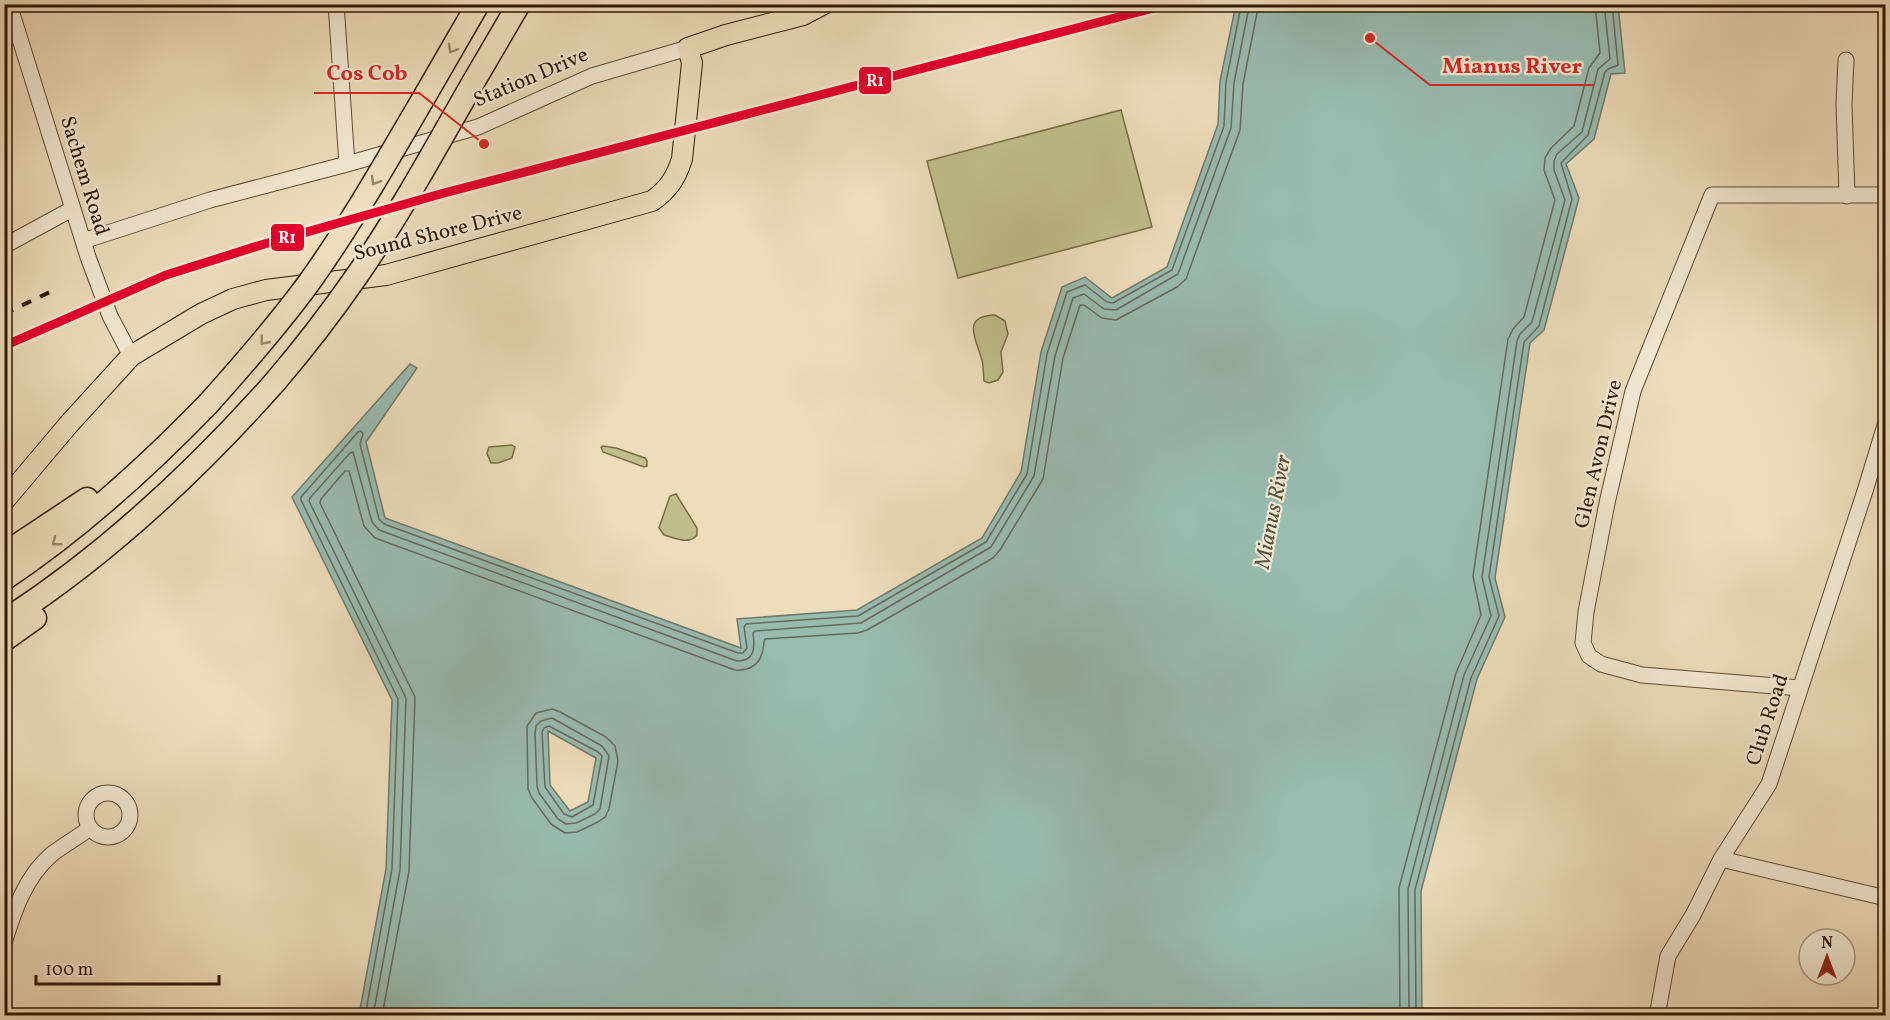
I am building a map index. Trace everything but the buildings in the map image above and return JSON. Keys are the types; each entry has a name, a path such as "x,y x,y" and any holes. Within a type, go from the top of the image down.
{"highway":[{"path":"4,579 43,552 112,496 177,436 252,355 307,285 356,211 478,4"},
{"path":"4,640 91,576 149,529 170,508 303,348 357,276 404,202 519,4"},
{"path":"4,554 78,506 208,404"},
{"path":"4,621 48,592 118,537 184,478 246,415"}],"main road":[{"name":"Station Drive","path":"688,48 726,35 803,15 824,4"},
{"name":"Sound Shore Drive","path":"4,501 69,424 131,356 201,314 233,298 266,290 386,275 652,201 670,186 678,173 692,63 688,48"}],"street":[{"path":"336,4 347,164"},
{"name":"Sachem Road","path":"8,7 82,241 110,316 131,356"},
{"name":"Station Drive","path":"82,241 210,200 478,127 592,76 688,48"},
{"path":"1846,60 1844,104 1847,196"},
{"name":"Glen Avon Drive","path":"1800,688 1642,675 1601,664 1589,656 1583,643 1586,612 1605,514 1633,391 1712,195 1886,195"},
{"path":"4,246 72,208"},
{"name":"Club Road","path":"1657,1016 1668,956 1693,915 1721,859 1769,784 1886,422"},
{"path":"4,944 20,899 40,866 52,854 90,828"},
{"path":"1721,859 1886,898"}],"shaded area":[{"path":"1121,110 1152,227 958,278 927,161"},
{"path":"995,315 1005,321 1008,334 1001,352 1003,372 998,380 989,383 984,381 983,363 973,329 978,319"},
{"path":"512,445 515,447 512,458 491,463 487,453 489,447"},
{"path":"601,447 645,458 647,466 644,467 603,452"},
{"path":"676,494 697,528 697,535 690,540 664,535 659,528 670,496"}],"water":[{"path":"1228,5 1618,5 1625,73 1611,74 1594,139 1566,164 1579,198 1544,330 1530,343 1495,578 1505,617 1477,679 1421,891 1422,1015 359,1015 386,869 392,700 292,497 410,364 417,368 366,442 385,518 741,648 737,619 857,610 982,538 1021,472 1041,352 1062,287 1085,277 1112,298 1167,267 1218,124 1220,81 1235,9","holes":["548,731 596,758 588,802 570,811 550,785"]}],"railway":[{"path":"4,314 52,291"}],"transit line":[{"name":"R1","path":"4,346 166,275 261,245 444,193 1169,4"}],"place":[{"name":"Mianus River","path":"1370,38"},
{"name":"Cos Cob","path":"484,144"}]}
